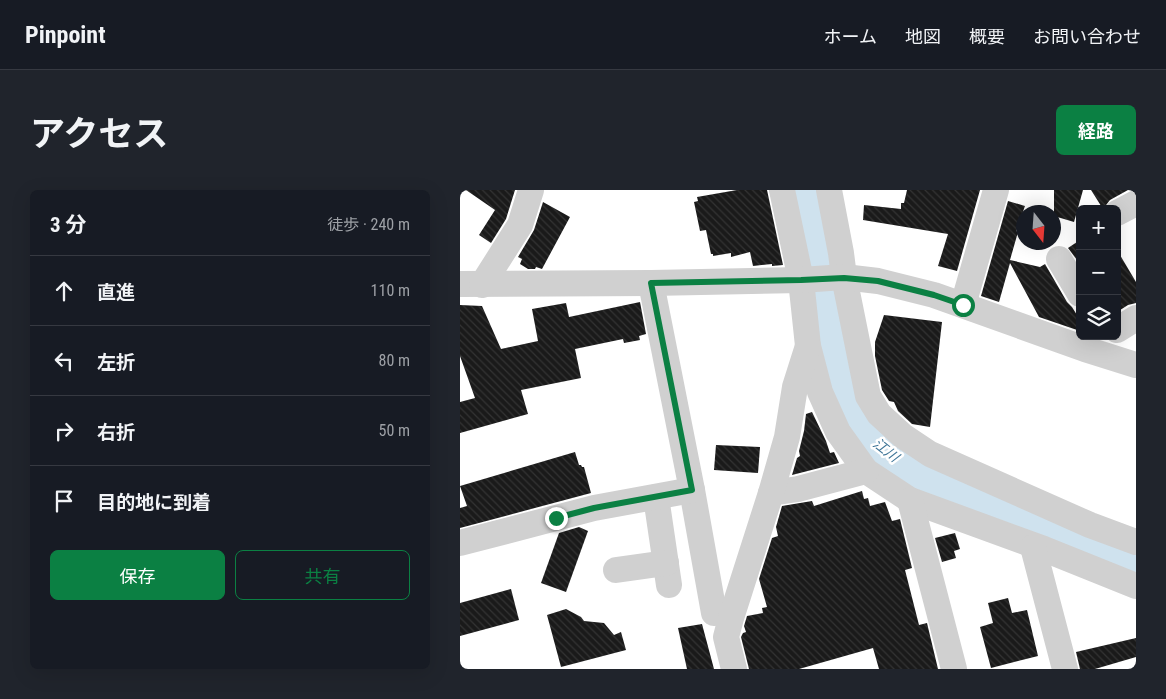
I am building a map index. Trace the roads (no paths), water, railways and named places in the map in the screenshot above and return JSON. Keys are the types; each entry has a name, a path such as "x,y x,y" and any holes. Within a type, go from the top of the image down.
{"street":[{"path":"471,284 520,225 531,190"},
{"path":"782,190 801,280 808,346 820,392 838,432 866,471 910,500 1033,547 1044,549 1136,586"},
{"path":"830,190 844,278 868,396 879,414 902,436 930,454 1090,525 1131,533"},
{"path":"963,305 996,190"},
{"path":"1121,211 1136,203"},
{"path":"1059,260 1076,288"},
{"path":"471,284 651,283 844,278 878,281 1076,334"},
{"path":"651,283 714,612"},
{"path":"1121,327 1136,318"},
{"path":"1101,340 1136,366"},
{"path":"734,669 726,637 730,618 771,493 787,437 795,387 808,346"},
{"path":"771,493 798,489 866,471"},
{"path":"460,543 594,508 692,490"},
{"path":"616,570 668,574 656,497"},
{"path":"910,500 954,669"},
{"path":"1033,547 1065,669"}],"waterway":[{"name":"江川","path":"810,190 823,312 833,362 855,415 865,433 874,442 935,485 1136,569"}]}
